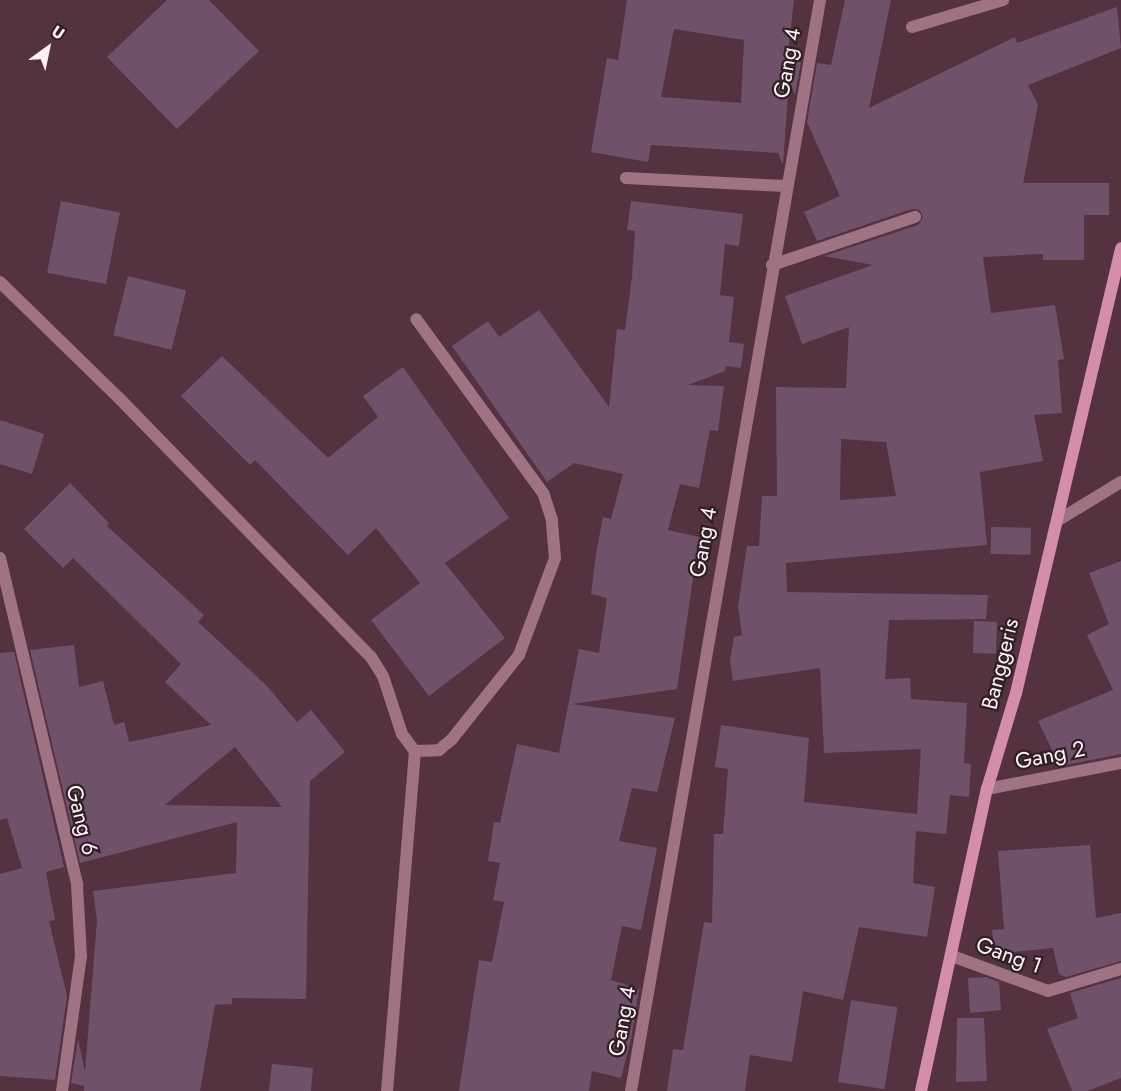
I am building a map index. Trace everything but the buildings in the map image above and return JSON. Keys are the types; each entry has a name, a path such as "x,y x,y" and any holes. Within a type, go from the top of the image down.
{"street":[{"name":"Gang 4","path":"631,1091 772,265 820,0"},
{"path":"912,27 1003,0"},
{"path":"626,178 786,186"},
{"path":"772,265 915,217"},
{"name":"Banggeris","path":"921,1091 987,789 1016,693 1121,248"},
{"path":"0,282 371,657 383,676 402,734 415,751 387,1091"},
{"path":"415,751 439,750 452,739 519,655 555,558 552,520 543,493 416,320"},
{"path":"1057,521 1121,482"},
{"name":"Gang 6","path":"2,560 30,701 77,885 81,956 62,1091"},
{"name":"Gang 2","path":"987,789 1121,763"},
{"name":"Gang 1","path":"952,956 1048,991 1121,969"}]}
